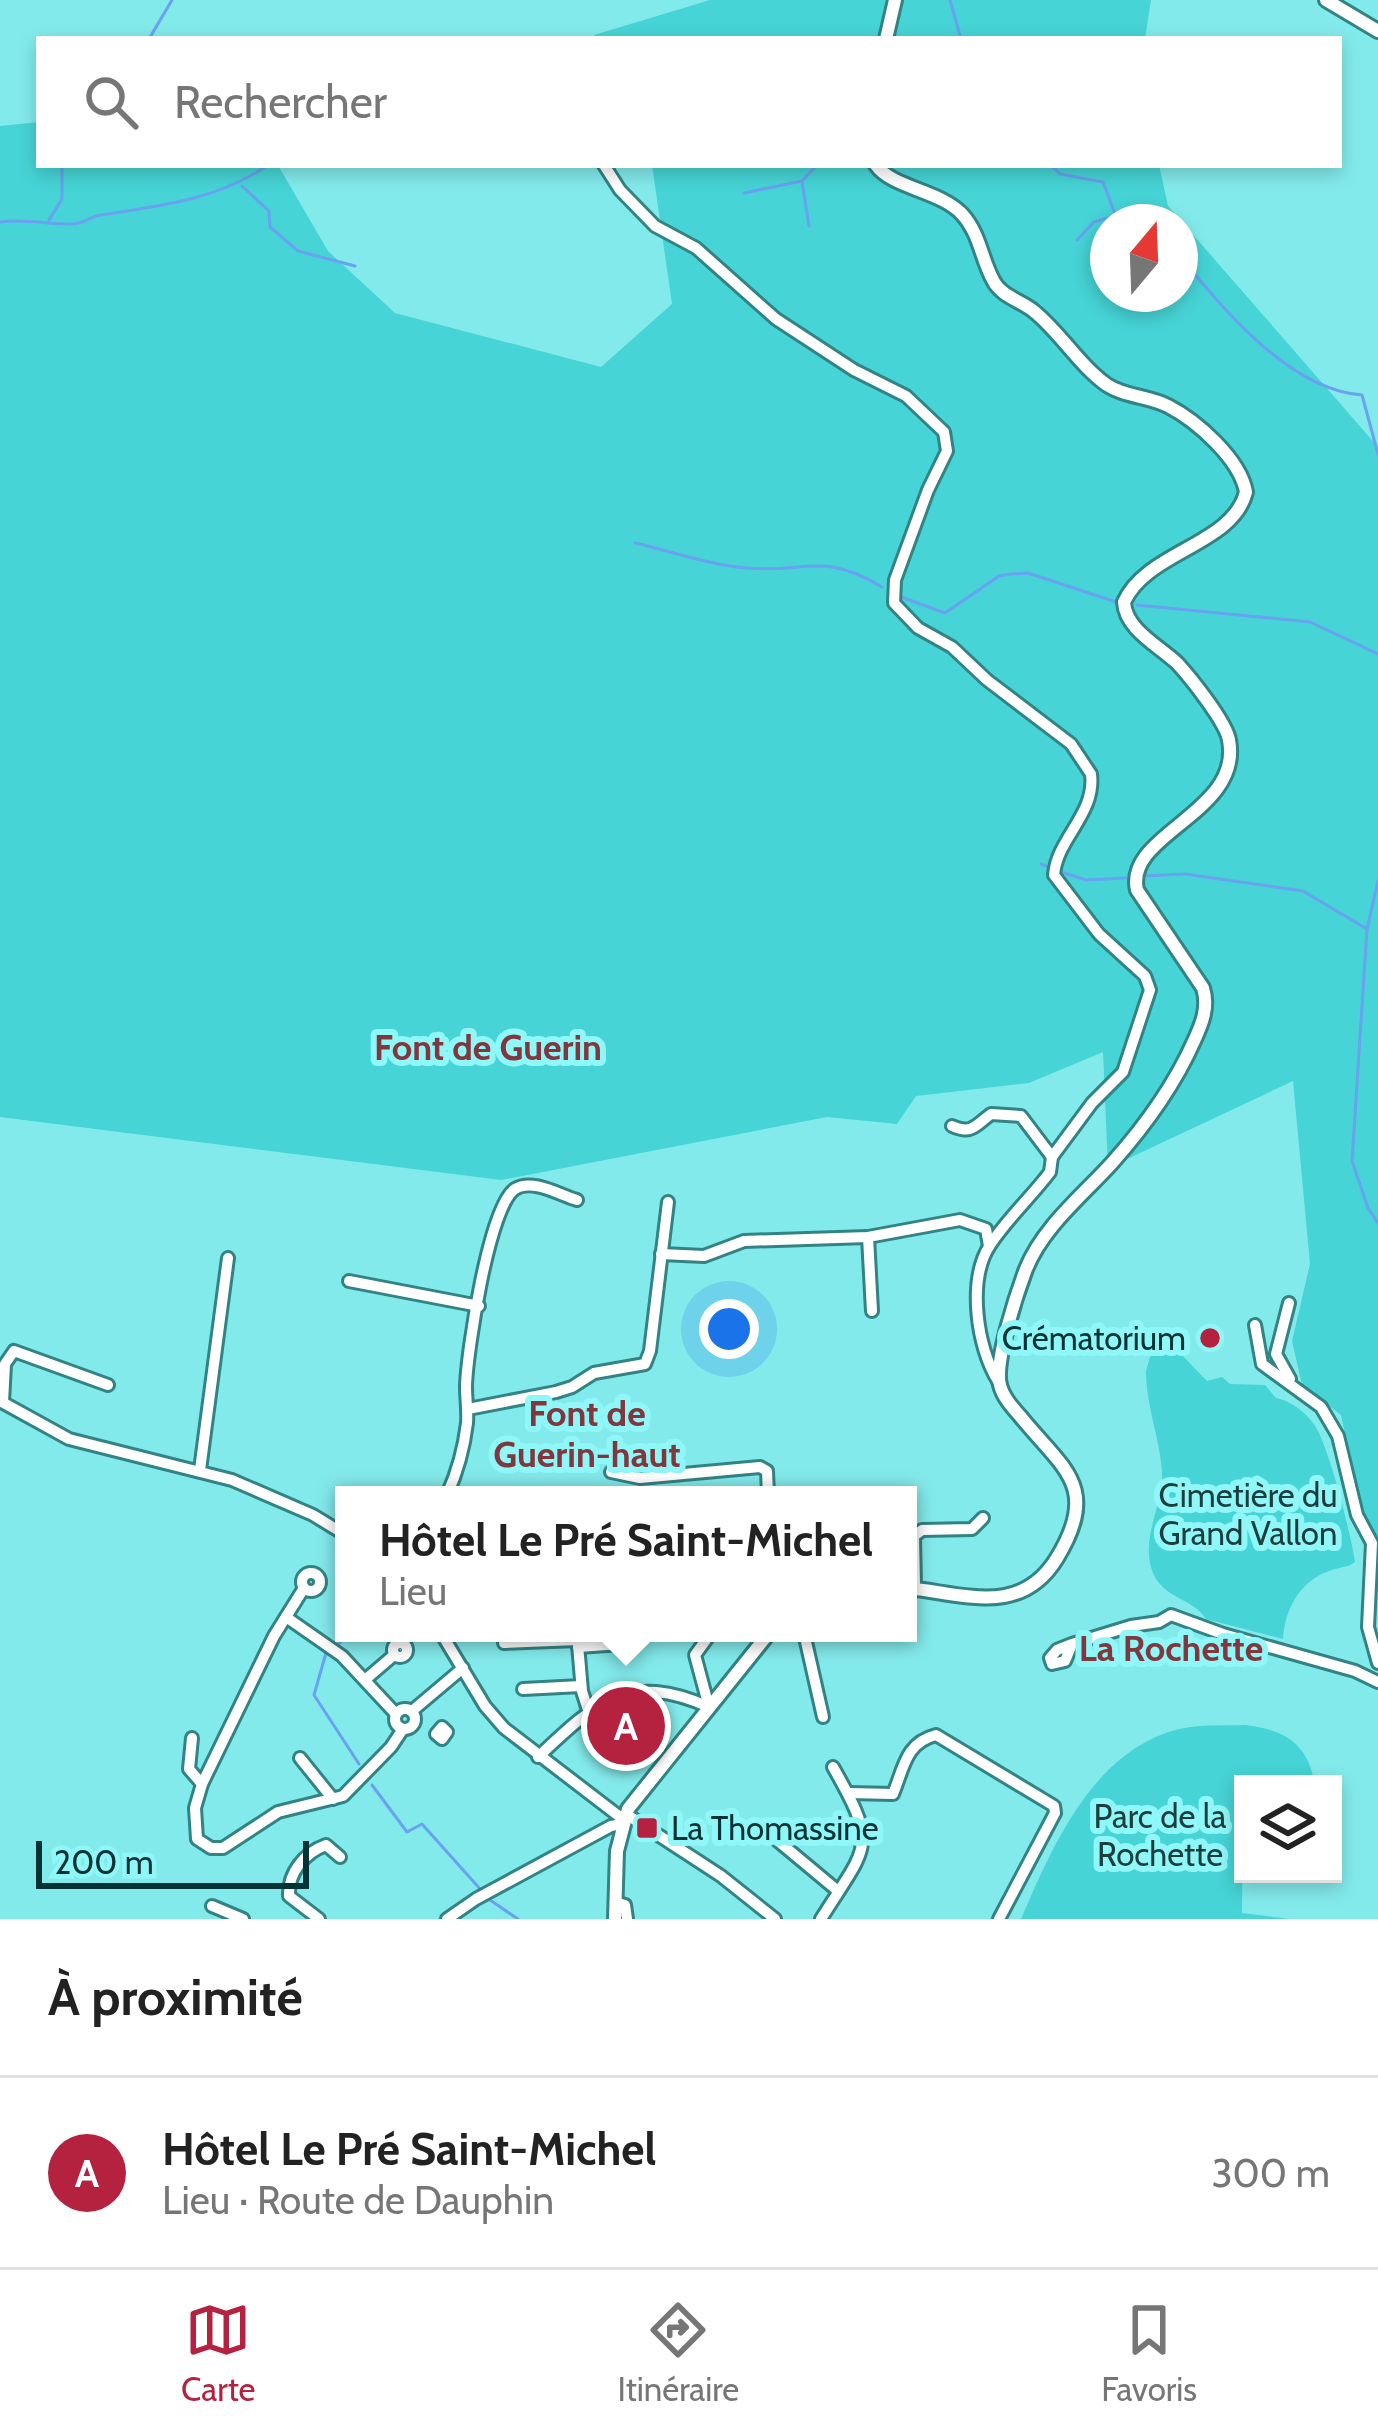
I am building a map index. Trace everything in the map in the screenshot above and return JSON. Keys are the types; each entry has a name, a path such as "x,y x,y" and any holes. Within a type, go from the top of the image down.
{"street":[{"path":"887,36 895,0"},
{"path":"1326,0 1378,31"},
{"path":"606,168 620,190 656,226 696,248 776,320 854,370 906,396 944,432 947,451 895,580 894,603 918,628 952,646 987,680 1052,728 1085,761 1091,796 1056,861 1054,875 1100,934 1150,984 1147,1005 1123,1072 1092,1103 1052,1157 1050,1172 989,1246"},
{"path":"879,168 961,213 979,240 1000,290 1043,319 1104,383 1183,416 1236,468 1246,492 1232,520 1136,584 1124,602 1129,620 1179,666 1229,740 1228,762 1206,805 1141,860 1134,878 1137,890 1201,983 1205,1011 1167,1092 1116,1159 1033,1253 1017,1296 1000,1384"},
{"path":"952,1126 974,1130 991,1114 1017,1114 1025,1118 1052,1157"},
{"path":"450,1486 468,1408 469,1355 488,1240 499,1212 513,1190 532,1186 577,1200"},
{"path":"468,1408 556,1392 594,1373 645,1364 668,1202"},
{"path":"661,1254 710,1255 744,1241 868,1237 960,1220 986,1229 989,1246 979,1291 982,1349 1009,1402 1066,1467 1076,1502 1062,1548 1042,1578 1017,1595 1000,1598 917,1589"},
{"path":"868,1237 872,1312"},
{"path":"200,1470 228,1258"},
{"path":"350,1282 479,1306"},
{"path":"1289,1303 1276,1354 1294,1386"},
{"path":"1255,1324 1260,1361 1321,1407 1333,1424 1358,1515 1371,1540 1368,1627 1378,1663"},
{"path":"108,1385 14,1351 6,1359 1,1402 79,1442 200,1470 275,1497 335,1529"},
{"path":"611,1472 640,1478 760,1467 767,1471 768,1486"},
{"path":"917,1533 972,1529 983,1518"},
{"path":"304,1588 202,1784 195,1832 199,1841 214,1849 226,1847 290,1807 333,1799 354,1786 408,1727 412,1711 463,1668"},
{"path":"1072,1644 1174,1615 1378,1682"},
{"path":"286,1617 335,1650 366,1679 396,1714 396,1723 436,1735"},
{"path":"447,1642 492,1714 538,1757 624,1819 721,1876 776,1919"},
{"path":"504,1643 509,1642"},
{"path":"577,1642 588,1710"},
{"path":"616,1642 636,1643"},
{"path":"703,1642 695,1651 703,1700"},
{"path":"615,1919 617,1851 624,1819 703,1700 760,1642"},
{"path":"806,1642 823,1717"},
{"path":"366,1679 394,1655"},
{"path":"523,1689 581,1686"},
{"path":"538,1757 605,1700 640,1690 703,1700"},
{"path":"396,1714 403,1709 412,1711"},
{"path":"849,1793 893,1793 909,1750 923,1738 936,1735 1054,1806 1055,1813 999,1919"},
{"path":"192,1738 189,1769 202,1784"},
{"path":"300,1758 333,1799"},
{"path":"821,1919 860,1860 865,1842 863,1823 833,1767"},
{"path":"447,1919 624,1819"},
{"path":"772,1836 838,1892"},
{"path":"320,1919 289,1896 291,1878 320,1846 326,1845 340,1858"},
{"path":"615,1902 625,1905 627,1919"},
{"path":"212,1906 243,1919"}],"green space":[{"path":"710,0 1151,0 1145,36 594,35"},
{"path":"36,122 36,168 280,168 328,251 395,313 601,367 672,304 652,168 1160,168 1168,204 1090,204 1090,312 1198,312 1198,240 1378,447 1378,1540 1362,1516 1341,1415 1302,1385 1292,1341 1310,1264 1293,1081 1108,1168 1103,1052 1029,1083 916,1096 897,1124 827,1117 501,1180 0,1117 0,126"},
{"name":"Cimetière du Grand Vallon","path":"1163,1346 1180,1353 1207,1381 1222,1377 1230,1384 1265,1385 1276,1398 1307,1416 1324,1445 1355,1562 1318,1576 1302,1589 1287,1617 1283,1639 1206,1619 1164,1588 1153,1573 1150,1535 1162,1472 1146,1371 1150,1357"},
{"name":"Parc de la Rochette","path":"1245,1725 1272,1731 1292,1741 1306,1758 1312,1775 1234,1775 1234,1883 1242,1883 1242,1913 1289,1919 1021,1919 1062,1832 1100,1779 1149,1740 1203,1726"}],"waterway":[{"path":"151,36 172,0"},
{"path":"950,0 960,36"},
{"path":"49,220 62,199 62,168"},
{"path":"0,222 77,223 208,194 263,168"},
{"path":"744,193 802,181 814,168"},
{"path":"1054,168 1060,174 1103,182 1111,204"},
{"path":"802,181 809,226"},
{"path":"242,186 269,211 270,227 298,251 355,266"},
{"path":"1077,240 1090,226"},
{"path":"1198,277 1284,363 1335,390 1362,395 1378,454"},
{"path":"635,543 732,566 829,566 882,587"},
{"path":"901,597 945,613 999,576 1028,573 1119,603"},
{"path":"1137,605 1310,622 1378,654"},
{"path":"1041,864 1046,866"},
{"path":"1061,872 1086,880 1126,878"},
{"path":"1144,876 1185,874 1303,891 1367,929"},
{"path":"1378,881 1367,929 1352,1161 1378,1223"},
{"path":"336,1646 341,1642"},
{"path":"326,1653 314,1695 359,1764"},
{"path":"372,1785 407,1832 422,1824 481,1890"},
{"path":"490,1900 518,1919"}],"place":[{"name":"Crématorium","path":"1210,1338"},
{"name":"Hôtel Le Pré Saint-Michel","path":"626,1726"},
{"name":"La Thomassine","path":"647,1828"}],"district":[{"name":"Font de Guerin","path":"488,1047"},
{"name":"Font de Guerin-haut","path":"587,1434"},
{"name":"La Rochette","path":"1171,1648"}]}
